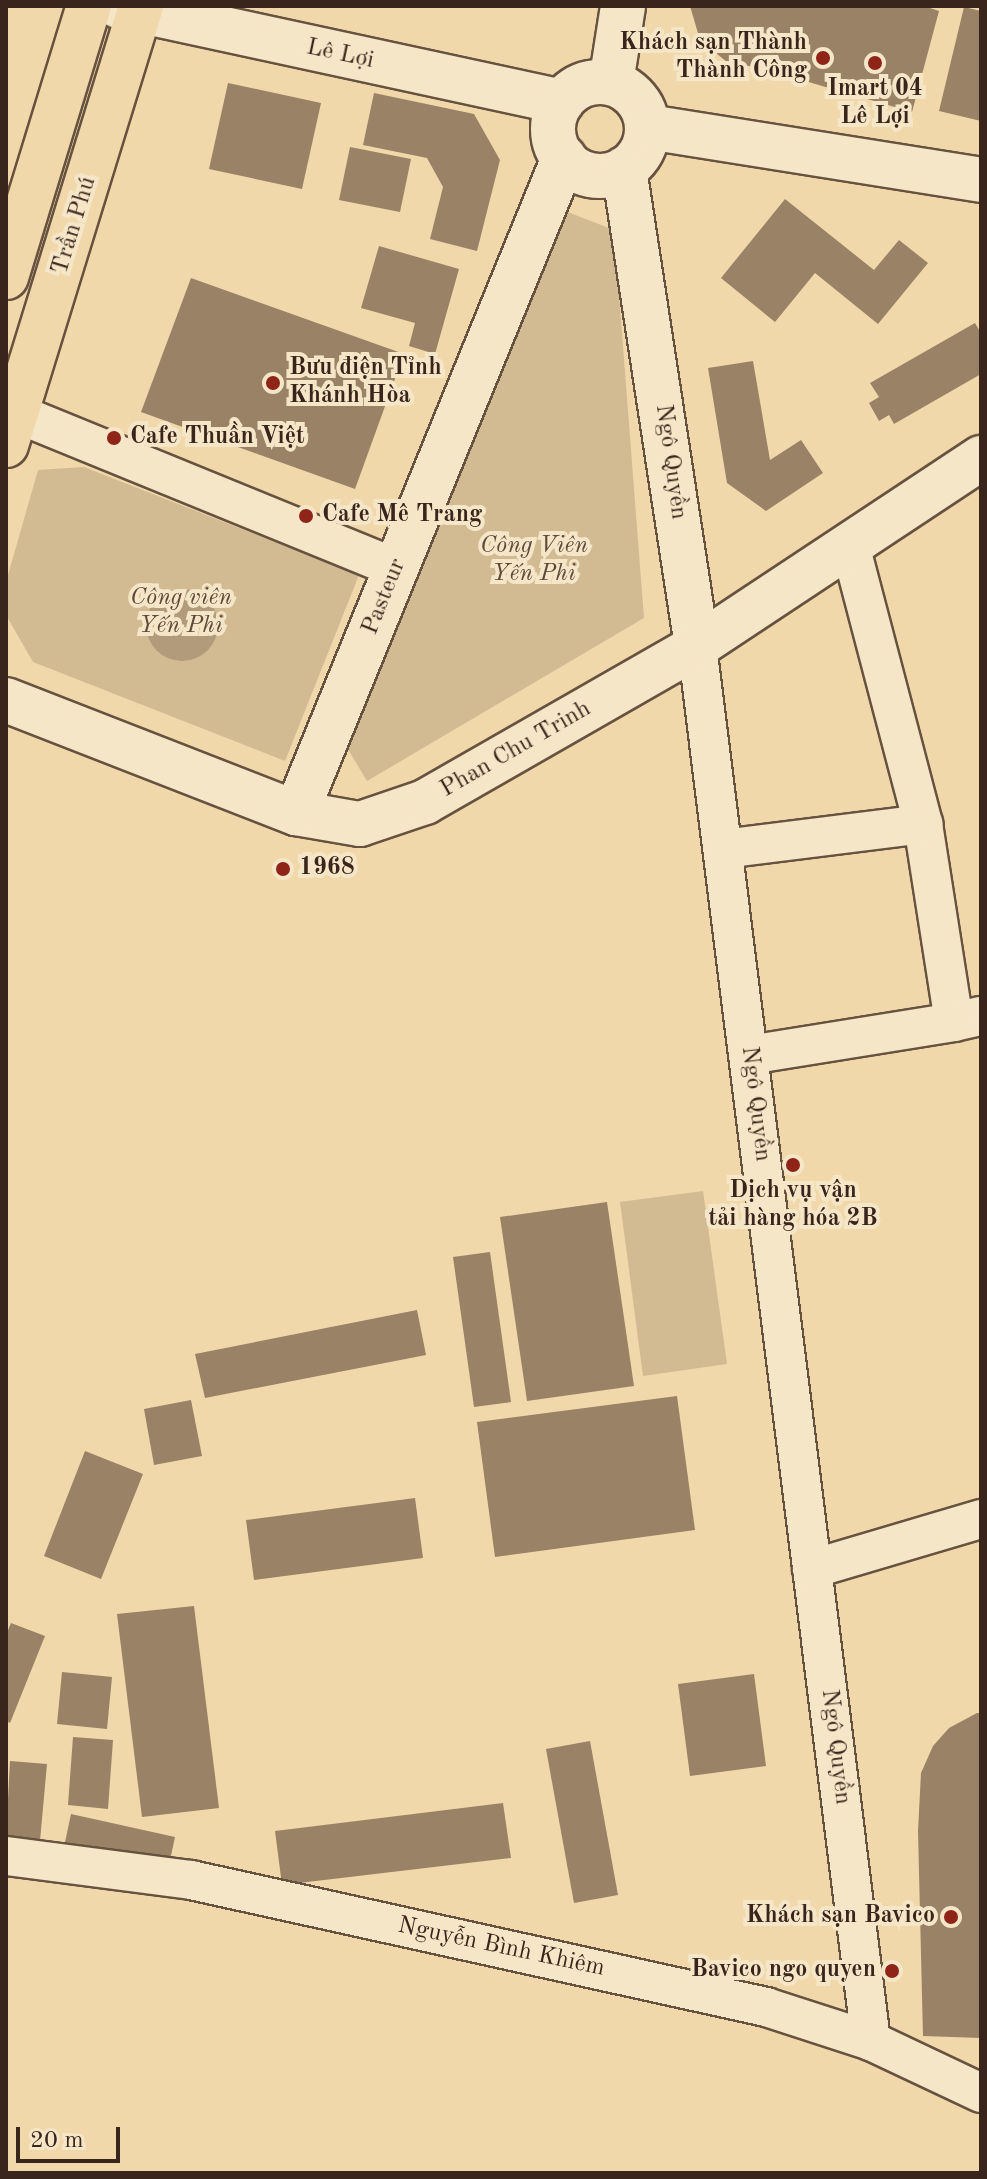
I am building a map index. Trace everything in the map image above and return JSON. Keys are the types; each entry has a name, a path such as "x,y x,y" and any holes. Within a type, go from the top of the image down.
{"main road":[{"name":"Trần Phú","path":"6,277 89,6"},
{"name":"Trần Phú","path":"11,429 133,8"}],"street":[{"path":"611,83 623,6"},
{"name":"Lê Lợi","path":"133,8 562,102"},
{"path":"611,83 637,98 648,127 639,156 624,169 599,176 583,173 564,158 554,138 553,123 562,102 580,86 611,83"},
{"path":"648,127 981,180"},
{"name":"Pasteur","path":"296,813 564,158"},
{"name":"Ngô Quyền","path":"624,169 697,646 871,2041"},
{"path":"11,429 396,568"},
{"name":"Phan Chu Trinh","path":"6,700 296,813 360,824 425,802 697,646 981,458"},
{"path":"749,1055 968,1019 923,824 850,545"},
{"path":"723,849 923,824"},
{"path":"812,1569 981,1519"},
{"name":"Nguyễn Bình Khiêm","path":"6,1856 191,1880 766,2007 871,2041 981,2093"}],"green space":[{"name":"Công Viên Yến Phi","path":"560,209 614,230 644,618 367,781 346,746"},
{"name":"Công viên Yến Phi","path":"84,467 359,575 285,761 33,662 6,615 6,582 38,470"},
{"path":"703,1191 727,1364 643,1376 620,1202"}],"shaded area":[{"path":"182,589 208,599 218,625 208,651 182,661 156,651 146,625 156,599"}],"building":[{"name":"Khách sạn Thành Thành Công","path":"690,6 924,6 939,11 912,112 760,68 727,62 700,40"},
{"path":"964,7 981,11 981,121 939,111"},
{"path":"228,83 321,103 302,189 209,169"},
{"path":"374,93 474,114 500,160 477,251 430,239 443,187 427,158 363,145"},
{"path":"350,147 411,159 400,212 339,200"},
{"path":"785,199 874,270 899,240 928,263 878,324 815,273 775,322 721,278"},
{"path":"379,246 459,269 435,354 409,346 415,323 361,308"},
{"name":"Bưu điện Tỉnh Khánh Hòa","path":"191,278 404,354 355,489 141,412"},
{"path":"975,323 981,333 981,374 894,424 889,415 879,421 869,403 879,397 870,383"},
{"path":"753,361 770,460 801,440 823,473 766,511 727,483 708,368"},
{"path":"607,1202 634,1386 527,1401 500,1217"},
{"path":"490,1252 511,1402 474,1407 453,1257"},
{"path":"417,1310 426,1355 205,1398 195,1354"},
{"path":"677,1396 695,1530 495,1557 477,1422"},
{"path":"191,1400 202,1456 154,1465 144,1409"},
{"path":"85,1451 143,1474 101,1579 44,1556"},
{"path":"415,1498 423,1558 254,1580 246,1520"},
{"path":"194,1606 219,1808 142,1817 117,1614"},
{"path":"11,1623 45,1636 10,1723 6,1721 6,1635"},
{"path":"62,1672 112,1677 107,1729 57,1724"},
{"path":"754,1674 766,1766 690,1776 678,1684"},
{"name":"Khách sạn Bavico","path":"981,1713 981,2038 923,2036 918,1831 921,1773 933,1746 949,1728"},
{"path":"73,1737 113,1740 108,1809 68,1805"},
{"path":"590,1741 618,1895 574,1903 546,1749"},
{"path":"10,1761 47,1764 40,1841 6,1838"},
{"path":"503,1803 511,1858 282,1885 275,1831"},
{"path":"71,1814 175,1837 168,1870 64,1847"}],"place":[{"name":"Khách sạn Thành Thành Công","path":"823,58"},
{"name":"Imart 04 Lê Lợi","path":"875,63"},
{"name":"Bưu điện Tỉnh Khánh Hòa","path":"273,383"},
{"name":"Cafe Thuần Việt","path":"114,438"},
{"name":"Cafe Mê Trang","path":"306,516"},
{"name":"1968","path":"283,869"},
{"name":"Dịch vụ vận tải hàng hóa 2B","path":"793,1165"},
{"name":"Khách sạn Bavico","path":"951,1917"},
{"name":"Bavico ngo quyen","path":"892,1971"}]}
